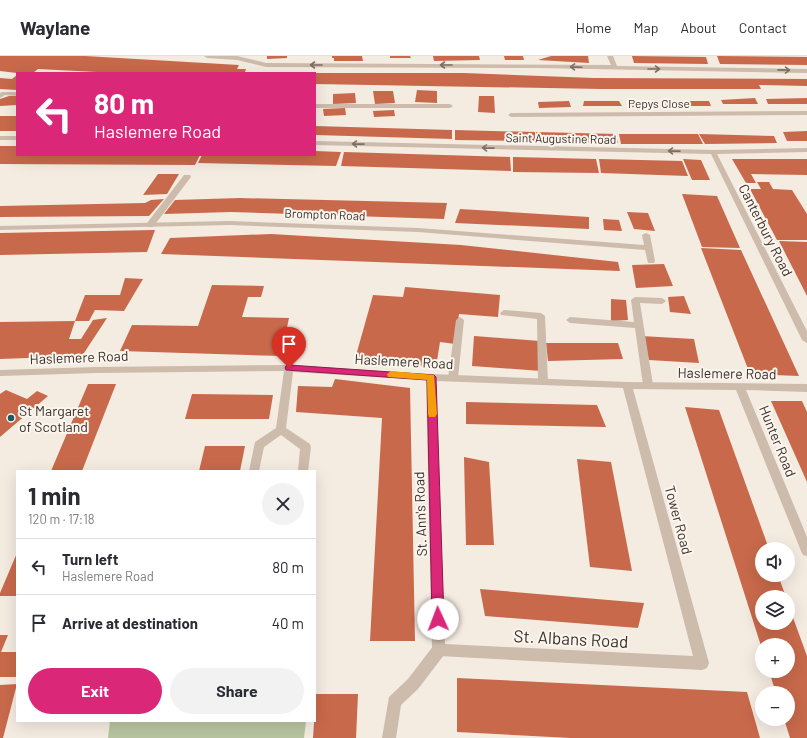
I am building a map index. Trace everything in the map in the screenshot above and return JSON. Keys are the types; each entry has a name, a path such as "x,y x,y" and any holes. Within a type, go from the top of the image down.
{"street":[{"path":"207,56 252,58 266,65 376,62 496,63 615,68 807,71"},
{"path":"610,56 615,68"},
{"path":"0,96 4,93 16,94"},
{"path":"316,106 450,106"},
{"path":"435,115 436,106"},
{"name":"Pepys Close","path":"511,115 532,112 807,113"},
{"path":"0,138 16,138"},
{"name":"Saint Augustine Road","path":"316,143 713,152 807,150"},
{"name":"Canterbury Road","path":"713,152 807,340"},
{"path":"150,225 187,177"},
{"name":"Brompton Road","path":"0,228 230,223 418,230 648,248"},
{"path":"646,235 651,261"},
{"path":"648,385 635,300 662,301"},
{"path":"504,313 541,316 543,382"},
{"path":"453,378 460,320"},
{"path":"570,320 638,325"},
{"path":"254,470 259,445 281,430 289,368"},
{"name":"Haslemere Road","path":"0,373 96,370 289,368 543,382 807,388"},
{"name":"St. Ann's Road","path":"431,377 439,650"},
{"name":"Tower Road","path":"627,385 702,663"},
{"name":"Hunter Road","path":"740,387 807,551"},
{"path":"281,430 306,447 303,470"},
{"path":"389,738 394,702 413,684 439,650"},
{"name":"St. Albans Road","path":"439,650 702,663"}],"green space":[{"path":"110,722 306,722 304,738 108,738"}],"building":[{"path":"0,56 85,56 239,65 237,69 246,69 245,72 96,72 38,69 34,72 16,73 0,71"},
{"path":"267,56 287,56 287,58 267,59"},
{"path":"332,56 362,56 363,61 334,61"},
{"path":"390,56 410,56 411,58 390,58"},
{"path":"433,56 479,56 480,60 434,61"},
{"path":"504,56 523,56 524,60 505,60"},
{"path":"551,56 588,56 589,63 538,60"},
{"path":"632,56 706,57 708,64 634,63"},
{"path":"717,56 807,57 807,65 720,64"},
{"path":"316,73 464,73 594,78 807,79 807,86 759,85 761,89 601,89 316,84"},
{"path":"16,76 16,90 0,89 0,78 12,79"},
{"path":"417,90 437,91 437,103 415,102"},
{"path":"373,91 393,91 395,103 375,104"},
{"path":"355,93 356,103 333,104 333,94"},
{"path":"9,96 16,96 16,105 0,106 0,99"},
{"path":"479,96 494,96 495,113 478,112"},
{"path":"755,98 758,104 723,104 721,100"},
{"path":"807,98 807,104 768,104 766,99"},
{"path":"569,101 571,107 539,108 538,102"},
{"path":"584,101 619,101 622,106 583,106"},
{"path":"678,101 709,101 711,106 677,106"},
{"path":"631,102 667,102 669,107 630,107"},
{"path":"345,108 346,115 324,116 323,109"},
{"path":"394,110 395,116 374,117 373,111"},
{"path":"0,116 16,116 16,131 0,131"},
{"path":"316,126 452,130 452,139 316,135"},
{"path":"455,130 535,132 535,141 455,140"},
{"path":"807,131 807,141 787,141 783,132"},
{"path":"536,132 616,134 618,143 537,142"},
{"path":"619,134 698,134 703,144 621,144"},
{"path":"699,134 774,136 777,143 705,144"},
{"path":"0,146 16,146 16,156 200,156 195,165 0,164"},
{"path":"316,151 341,152 336,166 198,163 202,156 316,156"},
{"path":"344,152 510,157 511,171 341,166"},
{"path":"513,157 596,159 599,173 513,172"},
{"path":"599,159 682,161 688,176 601,173"},
{"path":"683,159 701,160 710,180 692,180"},
{"path":"732,159 807,159 807,175 751,174 756,183 746,183"},
{"path":"158,174 179,174 167,194 143,195"},
{"path":"757,182 769,182 773,189 792,190 807,214 807,240 777,240 750,189 761,189"},
{"path":"682,194 717,196 740,248 702,247"},
{"path":"240,198 447,203 444,219 231,212 164,214 175,200"},
{"path":"164,199 149,216 0,217 0,206 145,203 151,200"},
{"path":"460,209 589,217 589,229 455,223"},
{"path":"627,212 648,213 655,231 634,229"},
{"path":"603,219 619,220 622,231 604,230"},
{"path":"155,230 147,252 0,255 0,233"},
{"path":"271,234 461,245 618,262 620,271 161,254 170,238"},
{"path":"779,241 807,242 807,296 805,292"},
{"path":"701,248 741,250 799,376 750,374"},
{"path":"664,264 673,286 636,288 632,265"},
{"path":"125,278 143,279 124,311 95,310 89,321 75,321 85,295 120,295"},
{"path":"212,285 264,286 261,297 248,297 242,317 289,318 281,356 120,351 132,325 198,326"},
{"path":"405,287 500,295 498,317 459,314 455,344 440,342 436,367 355,359 373,295 403,297"},
{"path":"684,296 691,314 670,312 668,297"},
{"path":"611,299 626,300 628,320 611,321"},
{"path":"107,318 82,356 0,359 0,322 75,321 69,339 81,339 93,320"},
{"path":"474,336 540,341 541,371 472,366"},
{"path":"641,336 694,339 699,363 649,360"},
{"path":"546,343 618,343 623,359 548,361"},
{"path":"335,379 410,388 415,641 370,641 382,418 296,412 298,386 332,387"},
{"path":"88,384 116,384 82,470 51,470"},
{"name":"St Margaret of Scotland","path":"6,390 27,399 37,391 48,396 0,437 0,394"},
{"path":"192,394 273,395 269,419 185,419"},
{"path":"771,401 802,401 807,412 807,482"},
{"path":"466,402 597,405 606,427 466,424"},
{"path":"685,407 719,410 766,542 755,542 755,582 781,582 783,590 755,590 755,627"},
{"path":"205,446 245,446 240,470 199,470"},
{"path":"464,457 489,462 494,545 466,545"},
{"path":"577,459 611,462 632,571 590,567"},
{"path":"16,555 16,596 0,596"},
{"path":"480,589 644,603 638,628 485,616"},
{"path":"795,623 807,656 807,738 790,738 786,726 795,726 795,686 774,686 771,678 795,678 795,638 758,638 756,630 795,630"},
{"path":"0,635 8,635 1,652 16,652 16,677 0,677"},
{"path":"457,678 747,692 755,720 755,726 757,726 760,738 571,738 457,732"},
{"path":"16,684 3,738 0,738 0,685"},
{"path":"316,694 358,694 356,738 313,738 314,722 316,722"}],"slow traffic":[{"path":"391,374 431,377 432,414"}],"place":[{"name":"St Margaret of Scotland","path":"11,418"}],"route":[{"path":"289,368 431,377 438,619"}]}
